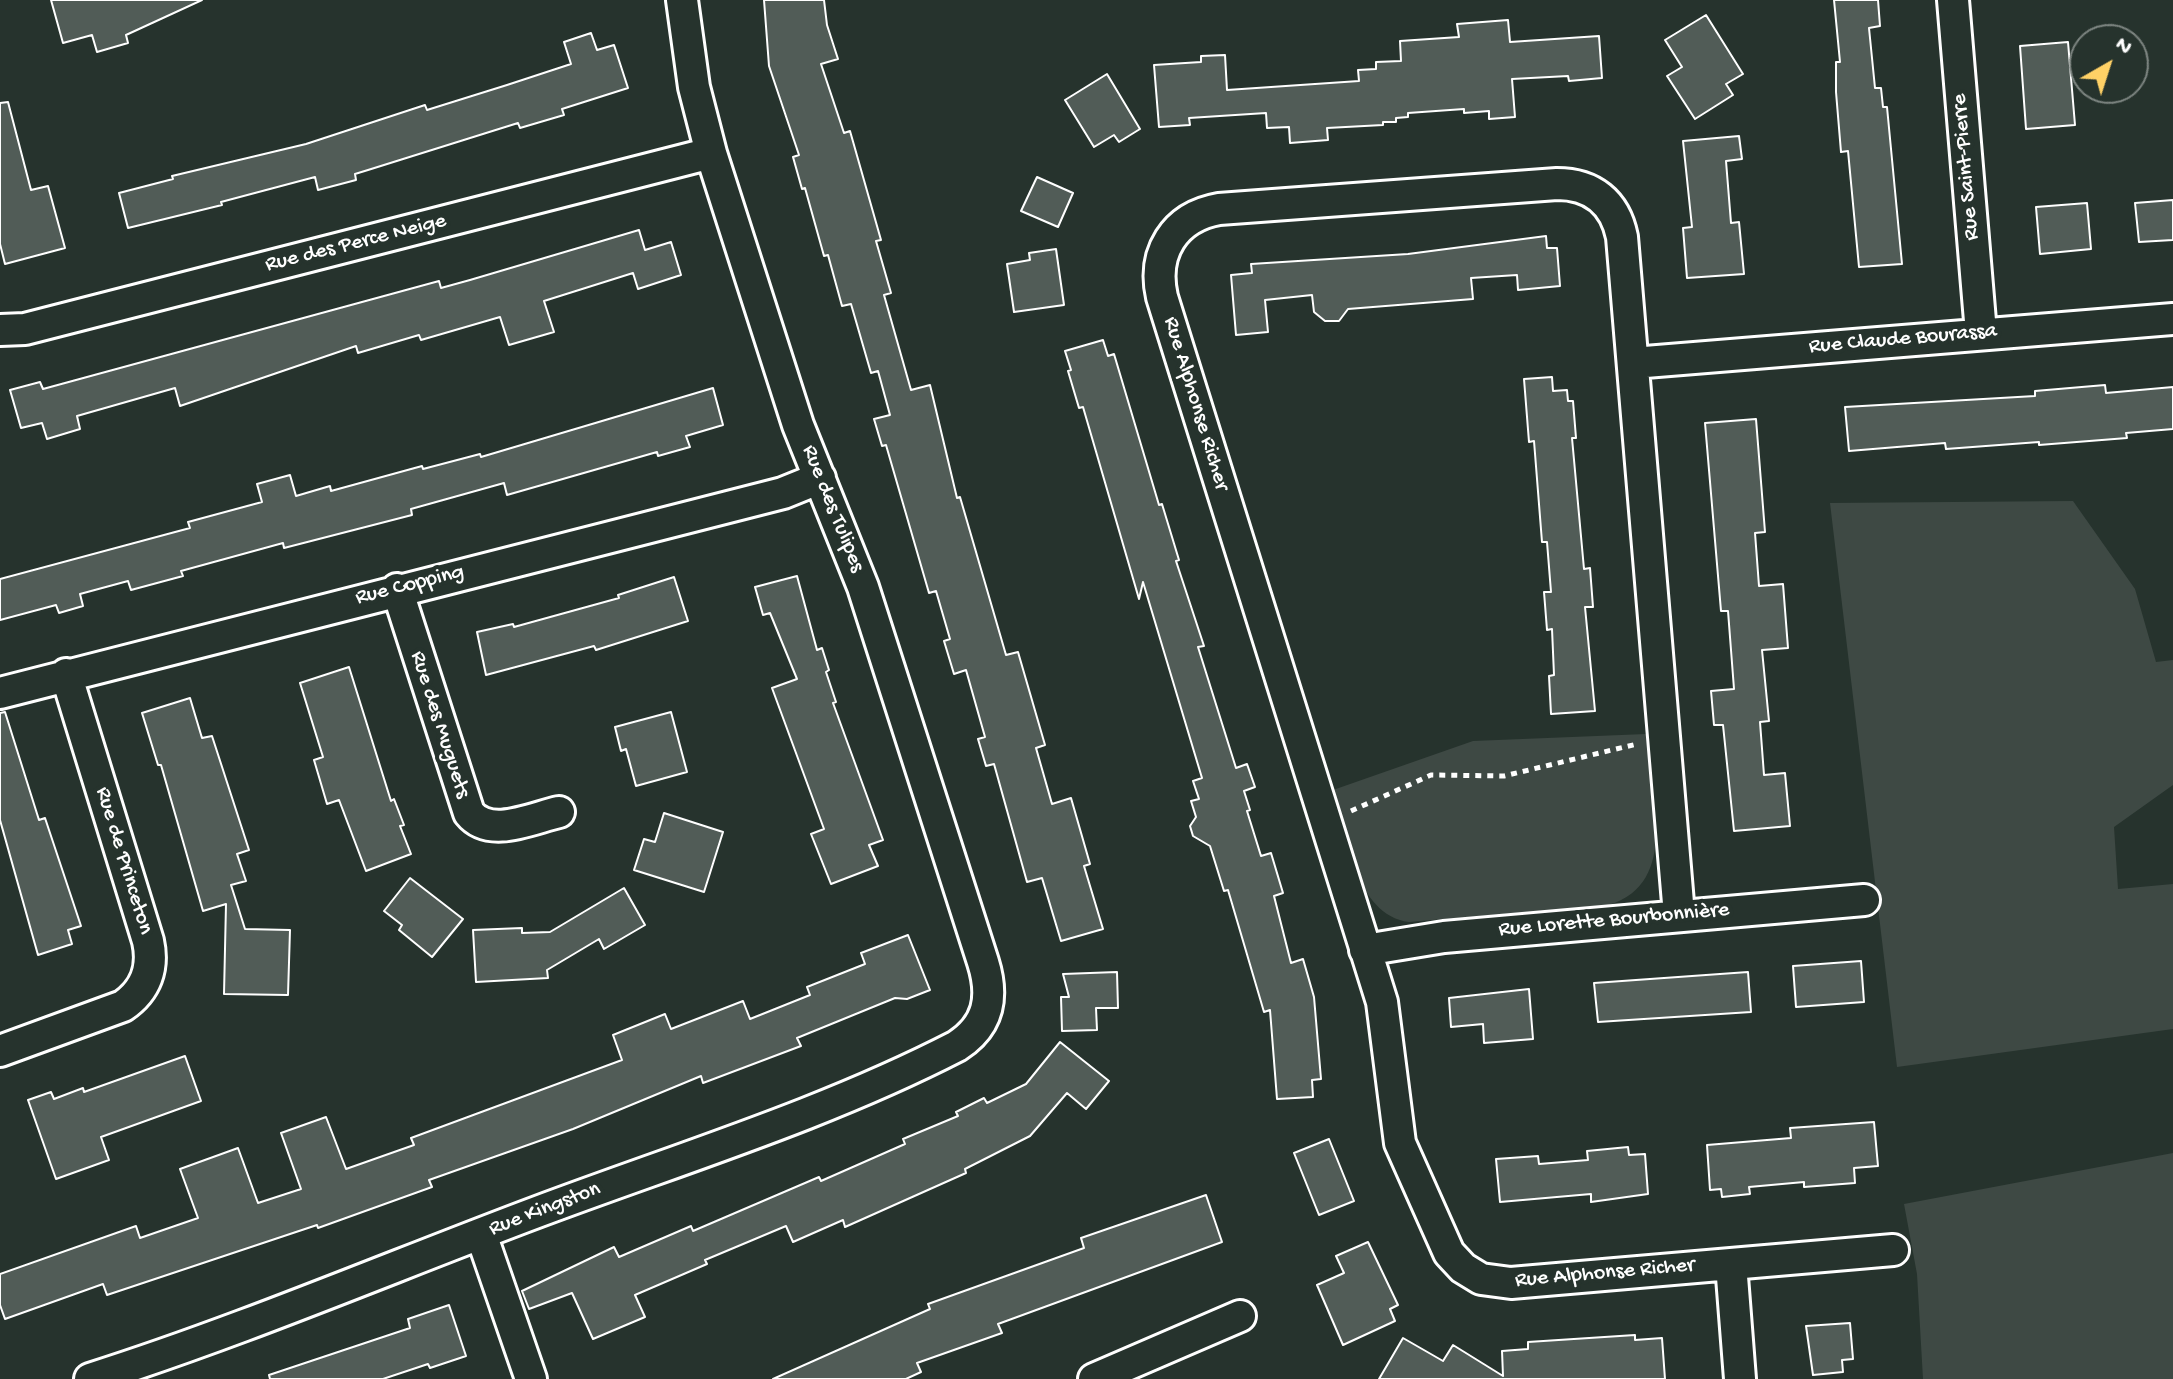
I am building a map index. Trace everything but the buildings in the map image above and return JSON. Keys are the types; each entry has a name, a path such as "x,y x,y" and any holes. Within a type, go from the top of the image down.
{"street":[{"name":"Rue des Tulipes","path":"682,0 694,87 711,153 798,425 859,575 987,974 990,995 985,1015"},
{"name":"Rue Saint-Pierre","path":"1953,0 1981,333"},
{"name":"Rue des Perce Neige","path":"0,330 25,329 711,153"},
{"name":"Rue Alphonse Richer","path":"1679,915 1620,227 1605,201 1579,186 1542,185 1219,209 1188,219 1173,234 1162,253 1158,273 1162,297 1386,1017 1400,1143 1443,1241 1463,1268 1481,1279 1511,1283 1893,1250"},
{"name":"Rue Claude Bourassa","path":"1633,363 2173,319"},
{"name":"Rue Copping","path":"0,693 397,589 783,493 820,478"},
{"name":"Rue des Muguets","path":"397,589 469,813 479,823 493,827 559,812"},
{"name":"Rue de Princeton","path":"0,1051 123,1006 138,994 150,969 148,941 66,674"},
{"name":"Rue Lorette Bourbonnière","path":"1365,950 1444,937 1864,900"},
{"name":"Rue Kingston","path":"90,1379 846,1097 957,1046 974,1033 985,1015"},
{"path":"481,1234 531,1379"},
{"path":"1731,1264 1740,1379"},
{"path":"1094,1379 1240,1316"}],"path":[{"path":"1343,814 1364,810 1431,775 1504,776 1645,743"}],"shaded area":[{"path":"2073,501 2135,589 2156,662 2173,660 2173,785 2114,827 2118,889 2173,884 2173,1029 1897,1067 1830,503"},
{"path":"1646,734 1655,808 1654,857 1646,877 1631,894 1609,905 1409,922 1391,916 1376,905 1365,889 1349,849 1333,790 1473,741"},
{"path":"2173,1153 2173,1379 1923,1379 1917,1274 1904,1204"}]}
